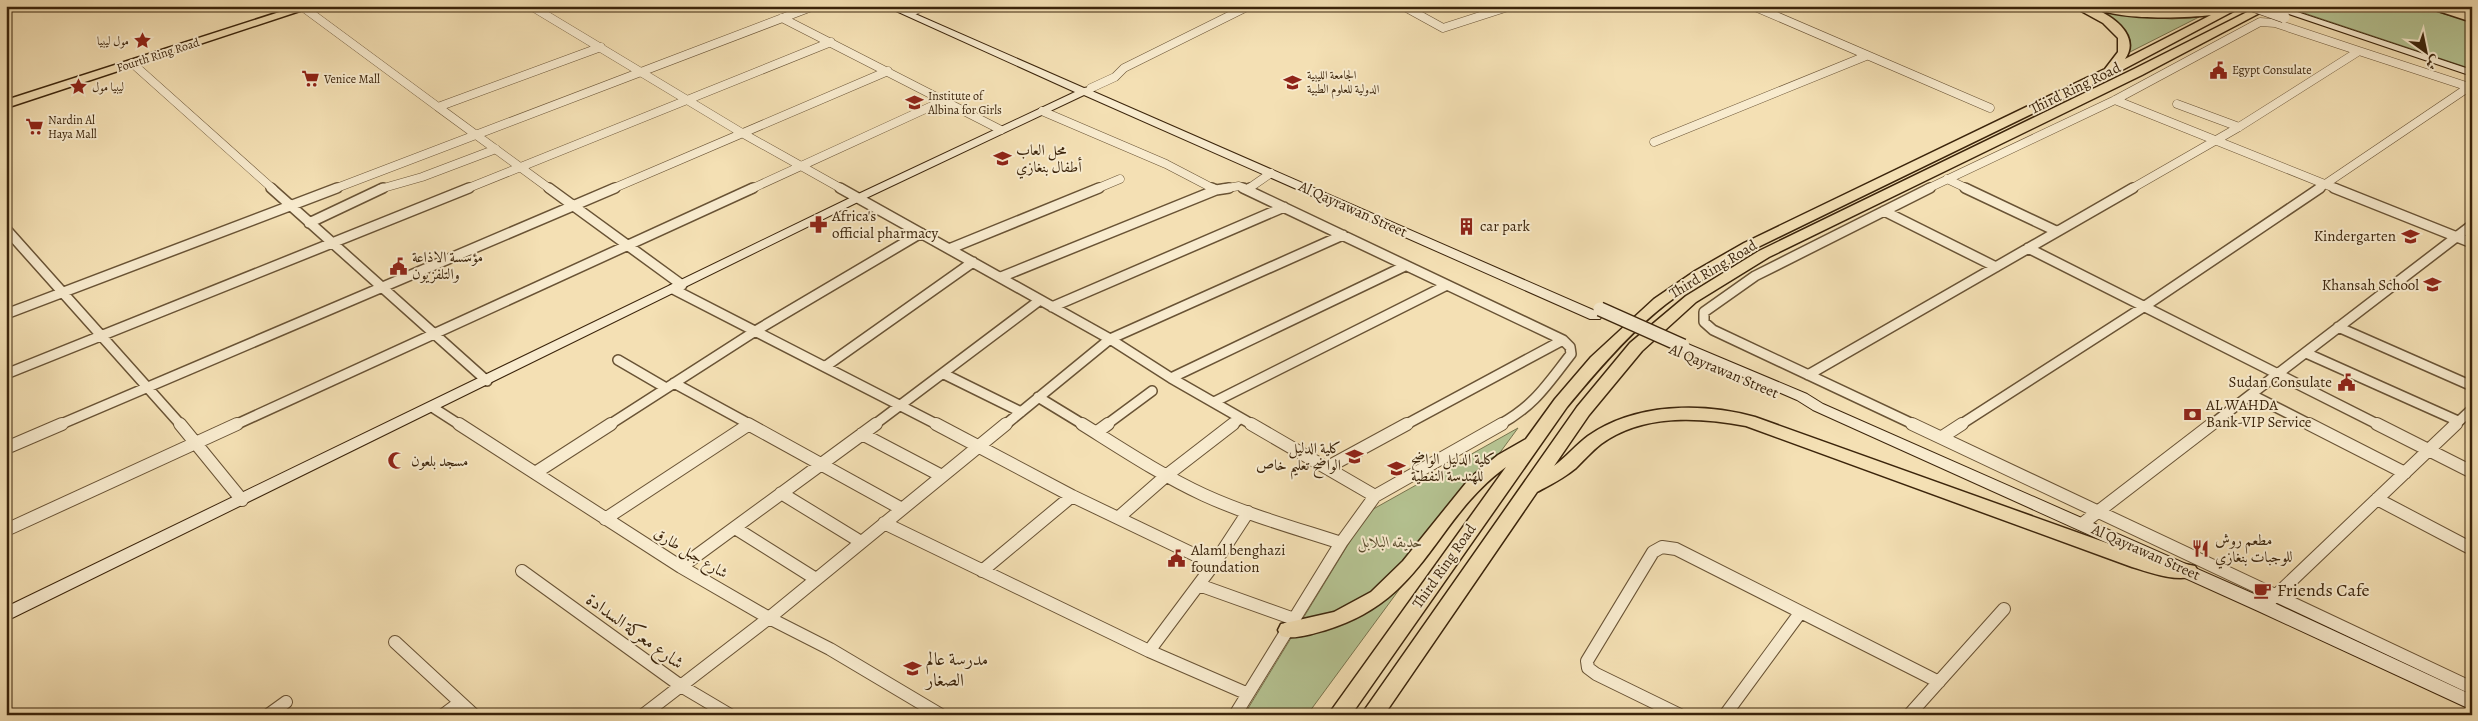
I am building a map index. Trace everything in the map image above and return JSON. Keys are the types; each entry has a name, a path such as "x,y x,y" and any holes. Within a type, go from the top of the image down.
{"highway":[{"path":"2445,6 2472,13"}],"main road":[{"name":"Fourth Ring Road","path":"6,97 290,6"},
{"name":"Al Qayrawan Street","path":"889,6 1087,89 1680,348 1797,402 1818,407 2188,571 2270,601 2471,691"},
{"name":"Al Qayrawan Street","path":"903,6 1271,173 1598,312"},
{"path":"2077,6 2108,22 2122,35 2125,45 2123,54 2107,72"},
{"path":"2099,6 2131,13 2173,16 2234,8"},
{"path":"2252,6 2472,73"},
{"path":"2268,6 2286,15 2471,85"},
{"name":"Third Ring Road","path":"1372,715 1583,411 1636,347 1663,322 1710,286 1764,254 2138,72 2268,6"},
{"path":"2428,6 2472,19"},
{"name":"Fourth Ring Road","path":"6,104 307,7"},
{"name":"Third Ring Road","path":"1338,715 1561,403 1617,340 1659,302 1700,274 1748,246 2107,72 2234,8"},
{"path":"6,615 858,198 1087,89"},
{"path":"1529,488 1557,472 1595,440 1617,428 1667,415 1721,416 1749,421 1775,430 2139,562 2188,571"},
{"path":"1291,624 1320,625 1343,618 1386,592 1404,575 1469,490 1498,464 1533,442"}],"street":[{"path":"531,6 742,133 1110,339 1171,378 1328,467 1375,496"},
{"path":"6,314 814,6"},
{"path":"913,11 925,6"},
{"path":"1087,89 1115,77 1124,68 1249,6"},
{"path":"1402,6 1443,28 1511,6"},
{"path":"1753,6 1990,108"},
{"path":"2456,6 2472,13"},
{"path":"307,7 438,107 572,205 677,287 1072,496 1214,564"},
{"path":"782,18 1001,130"},
{"path":"2471,85 2264,22 2115,100 1947,179 1756,276 1704,312 1704,322 1713,330 2097,511 2270,601 2472,409"},
{"path":"6,374 831,42"},
{"path":"438,107 601,47"},
{"path":"1808,375 2056,231 2216,141 2359,51"},
{"path":"1654,142 1866,56"},
{"path":"132,63 487,381"},
{"path":"6,448 888,71"},
{"path":"1942,437 2145,306 2471,85"},
{"path":"6,530 944,100"},
{"path":"2115,100 2472,243"},
{"path":"2177,104 2239,127"},
{"path":"1042,111 1166,164 1216,190"},
{"path":"310,223 382,188 422,177 496,149"},
{"path":"1248,189 1271,173"},
{"path":"949,249 1120,179"},
{"path":"1947,179 2056,231"},
{"path":"1001,277 1216,190 1235,186 1248,189 1405,266 1563,340 1570,347 1571,354 1534,402 1521,413 1375,496 1341,543 1235,715"},
{"path":"1052,307 1284,207"},
{"path":"1884,210 1996,267"},
{"path":"2082,524 2472,226"},
{"path":"6,230 197,443 242,500"},
{"path":"534,473 757,330 921,233"},
{"path":"643,715 769,618 1110,339 1343,235"},
{"path":"2028,248 2472,472"},
{"path":"826,366 973,262"},
{"path":"1171,378 1405,266"},
{"path":"1214,402 1447,286"},
{"path":"680,567 822,464 900,404 944,374 1040,300"},
{"path":"2338,327 2472,386"},
{"path":"1328,467 1563,340"},
{"path":"2306,353 2458,421"},
{"path":"618,360 748,425 902,509"},
{"path":"944,374 1021,412"},
{"path":"1097,432 1152,391"},
{"path":"2252,395 2405,473"},
{"path":"1038,397 1167,475 1206,495 1248,512 1341,543"},
{"name":"شارع جبل طارق","path":"432,407 680,567 769,618 830,649 941,715"},
{"path":"1118,517 1167,475 1241,418"},
{"path":"605,519 748,425"},
{"path":"862,434 942,476"},
{"path":"781,493 861,542"},
{"path":"982,570 1072,496"},
{"path":"2377,499 2472,550"},
{"path":"1149,651 1214,564 1248,512"},
{"path":"884,523 1149,651 1248,694"},
{"path":"735,528 816,579"},
{"path":"1680,715 1596,674 1588,668 1587,661 1652,552 1662,547 1676,549 1939,682"},
{"name":"شارع معركة السدادة","path":"522,571 681,686 730,715"},
{"path":"1199,585 1291,624"},
{"path":"1909,715 2004,609"},
{"path":"1725,715 1800,613"},
{"path":"395,642 474,715"},
{"path":"268,715 286,702"},
{"path":"443,715 460,703"}],"green space":[{"path":"2083,6 2144,17 2172,19 2199,17 2128,53 2128,40"},
{"path":"2106,6 2208,6 2177,13"},
{"path":"2283,6 2417,6 2472,22 2472,69"},
{"name":"حديقه البلابل","path":"1518,428 1307,715 1244,715 1368,512"}],"place":[{"name":"مول ليبيا","path":"143,41"},
{"name":"Egypt Consulate","path":"2218,70"},
{"name":"Venice Mall","path":"310,79"},
{"name":"الجامعة الليبية الدولية للعلوم الطبية","path":"1293,82"},
{"name":"ليبيا مول","path":"78,87"},
{"name":"Institute of Albina for Girls","path":"914,103"},
{"name":"Nardin Al Haya Mall","path":"34,127"},
{"name":"محل العاب أطفال بنغازي","path":"1002,159"},
{"name":"Africa's official pharmacy","path":"818,225"},
{"name":"car park","path":"1466,226"},
{"name":"Kindergarten","path":"2410,236"},
{"name":"مؤسسة الاذاعة والتلفزيون","path":"398,266"},
{"name":"Khansah School","path":"2433,285"},
{"name":"Sudan Consulate","path":"2346,382"},
{"name":"AL WAHDA Bank-VIP Service","path":"2192,414"},
{"name":"كلية الدليل الواضح تعليم خاص","path":"1355,457"},
{"name":"مسجد بلعون","path":"397,461"},
{"name":"كلية الدليل الواضح للهندسة النفطية","path":"1397,468"},
{"name":"مطعم روش للوجبات بنغازي","path":"2201,549"},
{"name":"Alaml benghazi foundation","path":"1177,559"},
{"name":"Friends Cafe","path":"2263,590"},
{"name":"مدرسة عالم الصغار","path":"912,669"}]}
